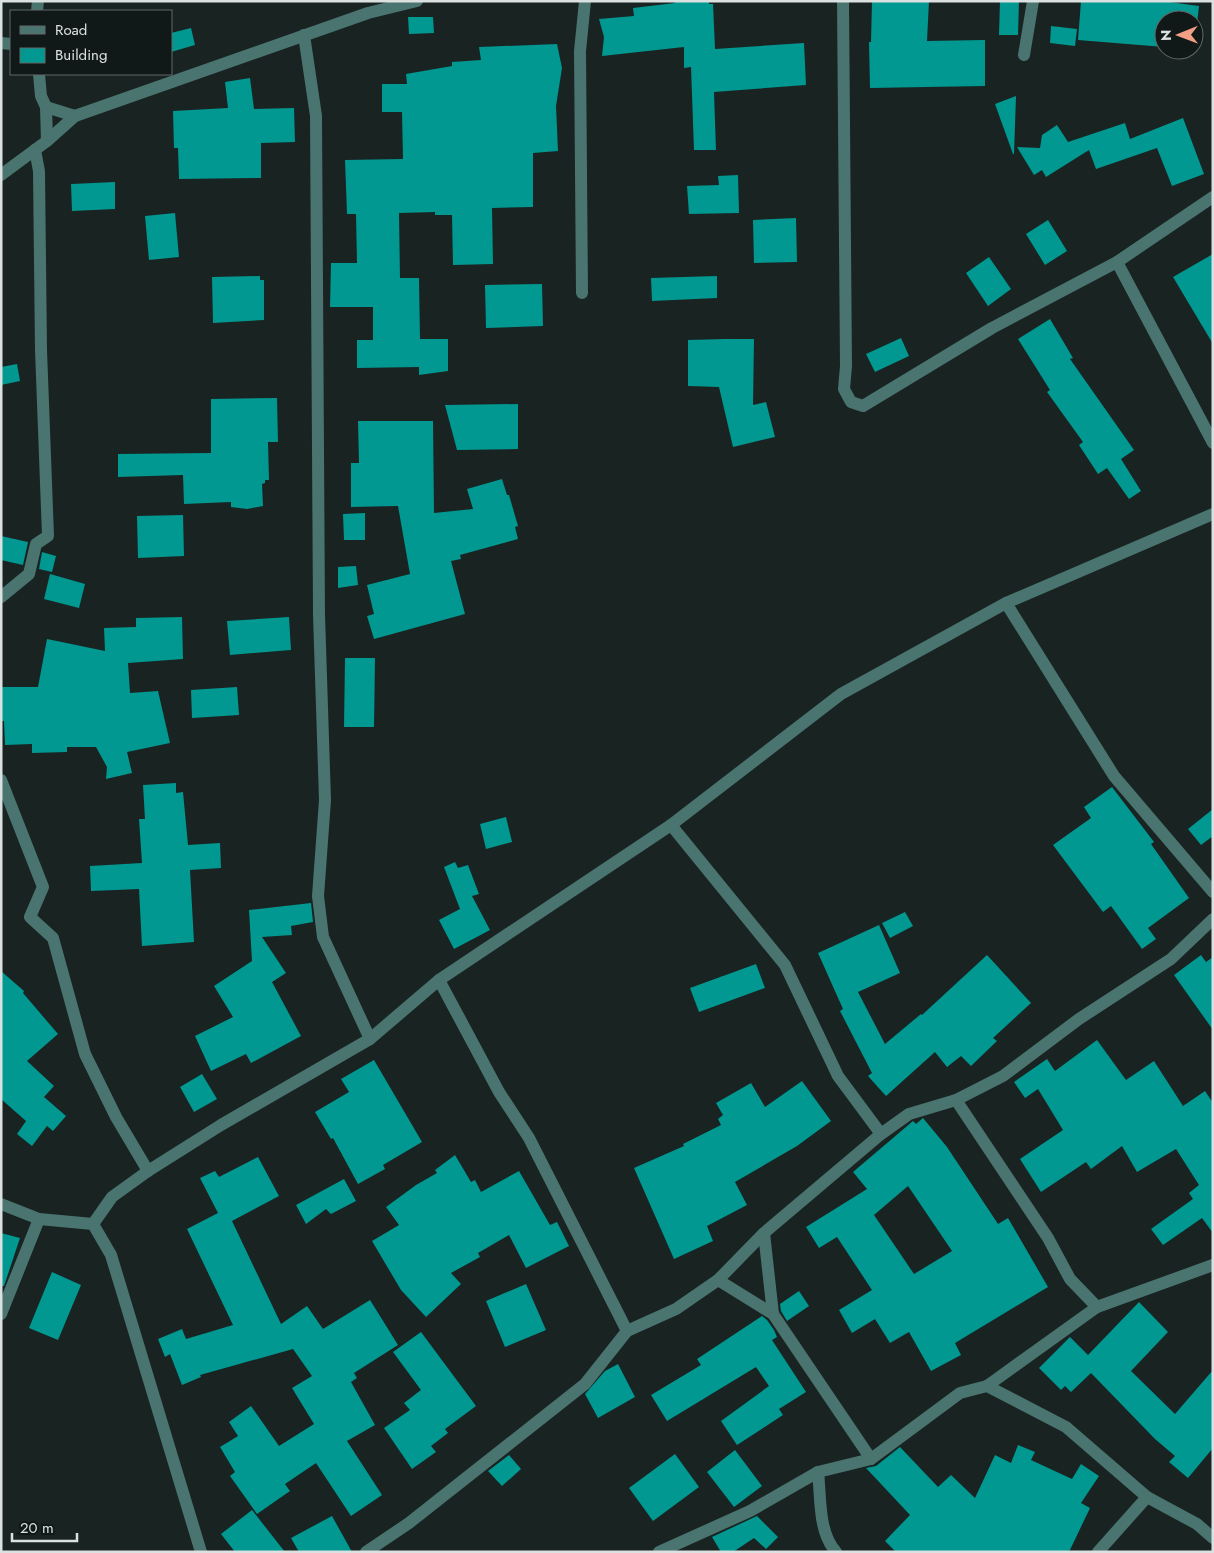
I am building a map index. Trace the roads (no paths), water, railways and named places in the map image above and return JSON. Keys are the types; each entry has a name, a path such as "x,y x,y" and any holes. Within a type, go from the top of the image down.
{"street":[{"path":"1,175 47,142 75,116 368,13 417,1"},
{"path":"582,293 580,51 585,1"},
{"path":"843,1 846,366 844,389 851,402 863,406 992,328 1117,262 1213,197"},
{"path":"1024,55 1033,1"},
{"path":"304,35 316,116 319,615 325,800 318,896 323,937 370,1039"},
{"path":"39,75 41,96 46,107 47,142"},
{"path":"46,107 75,116"},
{"path":"1,597 29,574 36,544 48,536 41,350 39,171 35,150"},
{"path":"1117,262 1213,443"},
{"path":"93,1224 112,1197 148,1171 221,1125 370,1039 439,980 671,825 841,694 1006,603 1213,514"},
{"path":"1006,603 1114,776 1213,892"},
{"path":"1,780 43,887 30,917 53,938 85,1054 116,1117 148,1171"},
{"path":"671,825 785,965 838,1076 881,1134"},
{"path":"366,1552 409,1523 585,1384 627,1331 676,1309 718,1280 764,1234 881,1134 909,1114 956,1100 1003,1076 1079,1019 1171,959 1213,919"},
{"path":"439,980 499,1092 529,1138 627,1331"},
{"path":"956,1100 1048,1238 1070,1278 1097,1308"},
{"path":"1,1204 39,1219 93,1224"},
{"path":"1,1314 39,1219"},
{"path":"93,1224 111,1255 201,1552"},
{"path":"764,1234 773,1314"},
{"path":"659,1552 750,1511 818,1472 871,1459 960,1392 987,1386 1097,1308 1212,1266"},
{"path":"718,1280 773,1314 871,1459"},
{"path":"987,1386 1066,1427 1147,1497 1197,1524 1213,1538"},
{"path":"818,1472 823,1533 828,1543 836,1552"},
{"path":"1098,1552 1147,1497"}]}
